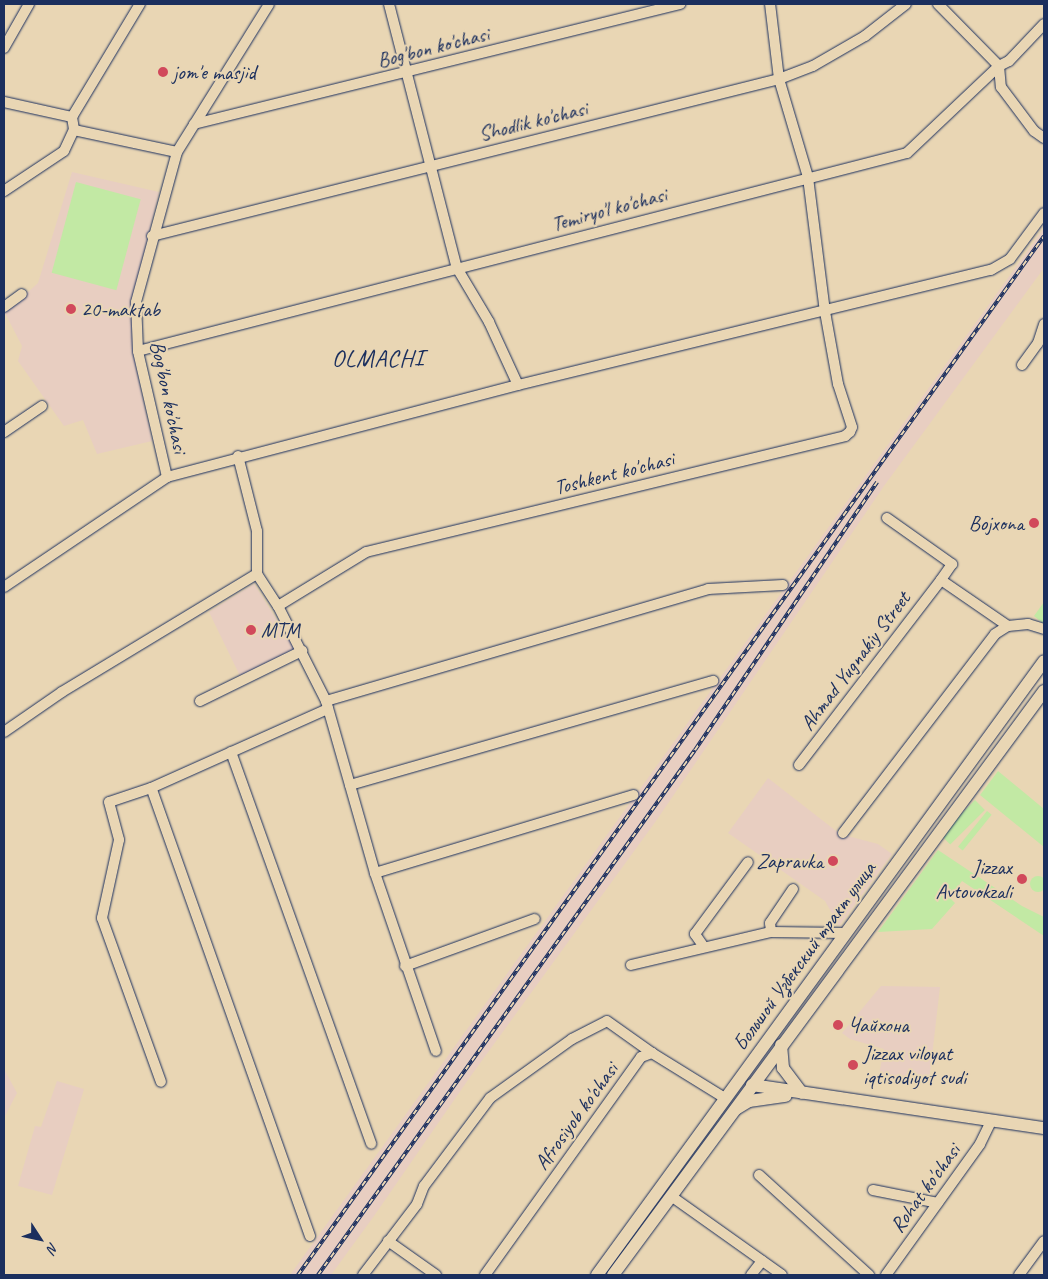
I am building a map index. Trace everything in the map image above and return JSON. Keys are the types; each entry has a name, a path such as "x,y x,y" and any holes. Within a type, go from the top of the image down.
{"main road":[{"name":"Большой Узбекский тракт улица","path":"597,1275 724,1098 1044,662"},
{"name":"Большой Узбекский тракт улица","path":"613,1275 1044,691"},
{"path":"781,1045 783,1068 806,1094"},
{"path":"752,1085 1044,1128"},
{"path":"732,1112 762,1098 806,1094"}],"street":[{"path":"4,48 30,4"},
{"path":"4,191 64,151 74,130 72,117 140,4"},
{"path":"389,4 457,268 489,322 518,385"},
{"name":"Bog'bon ko'chasi","path":"194,124 406,74 680,4"},
{"path":"770,4 779,79 808,177 825,312"},
{"name":"Shodlik ko'chasi","path":"152,236 779,79 813,66 865,36 906,4"},
{"path":"938,4 999,66 1001,87 1034,131 1044,138"},
{"name":"Bog'bon ko'chasi","path":"167,477 138,351 136,302 152,236 177,152 271,5"},
{"name":"Temiryo'l ko'chasi","path":"138,351 907,153 999,66 1009,61 1044,24"},
{"path":"4,102 72,117"},
{"path":"74,130 177,152"},
{"path":"4,587 167,477 238,456 518,385 825,312 991,270 1010,259 1044,213"},
{"path":"4,307 22,294"},
{"name":"Toshkent ko'chasi","path":"278,606 366,552 845,436 852,427 838,384 825,312"},
{"path":"1022,365 1038,343 1044,324"},
{"path":"4,432 42,406"},
{"path":"238,456 258,531 257,574 278,606 302,651 327,705 375,873 405,966 436,1051"},
{"name":"Ahmad Yugnakiy Street","path":"799,765 952,564 887,518"},
{"path":"4,732 62,692 257,574"},
{"path":"941,580 1008,626"},
{"path":"161,1082 102,918 119,840 109,802 151,788 231,752 327,705 708,589 784,585"},
{"path":"843,833 995,634 1008,626 1028,624 1044,629"},
{"path":"200,701 302,651"},
{"path":"350,786 713,681"},
{"path":"231,752 371,1144"},
{"path":"151,788 310,1236"},
{"path":"375,873 634,795"},
{"path":"704,947 695,934 748,862"},
{"path":"771,932 770,923 793,889"},
{"path":"405,966 534,919"},
{"path":"631,965 771,932 846,932"},
{"path":"363,1275 490,1098 572,1039 607,1021 652,1053 724,1098"},
{"name":"Afrosiyob ko'chasi","path":"485,1275 641,1057 652,1053"},
{"name":"Rohat ko'chasi","path":"886,1275 980,1144 991,1121"},
{"path":"759,1175 869,1275"},
{"path":"873,1190 938,1203"},
{"path":"671,1196 782,1275"},
{"path":"388,1241 436,1275"},
{"path":"1018,1275 1044,1241"},
{"path":"751,1275 762,1261"}],"shaded area":[{"name":"20-maktab","path":"72,172 159,192 131,304 136,368 152,441 97,454 83,420 64,426 18,361 22,346 5,313 38,283"},
{"path":"1044,228 1044,268 884,486 656,821 470,1077 374,1216 331,1275 290,1275"},
{"name":"MTM","path":"254,584 295,649 240,676 209,612"},
{"path":"768,778 840,834 878,844 892,854 839,926 825,901 728,833"},
{"path":"881,986 940,987 929,1082 878,1079 884,1049 850,1039 842,1033"},
{"path":"4,1069 17,1093 4,1118"},
{"path":"57,1081 84,1089 52,1195 18,1186 35,1126 41,1127"}],"green space":[{"path":"76,182 141,199 116,290 52,273"},
{"path":"1044,602 1044,624 1034,616"},
{"path":"998,771 1044,809 1044,847 980,795"},
{"path":"975,800 985,810 950,845 940,835"},
{"path":"987,811 992,815 963,851 958,847"},
{"path":"938,850 1022,906 1044,917 1044,936 962,881 950,898 955,903 932,929 878,932"},
{"path":"1038,876 1046,884 1038,892 1030,884"}],"railway":[{"path":"298,1275 1044,236"},
{"path":"318,1275 695,750 877,482"}],"place":[{"name":"jom'e masjid","path":"163,72"},
{"name":"20-maktab","path":"71,309"},
{"name":"Bojxona","path":"1034,523"},
{"name":"MTM","path":"251,630"},
{"name":"Zapravka","path":"833,861"},
{"name":"Jizzax Avtovokzali","path":"1022,879"},
{"name":"Чайхона","path":"838,1025"},
{"name":"Jizzax viloyat iqtisodiyot sudi","path":"853,1065"}],"district":[{"name":"OLMACHI","path":"378,359"}]}
